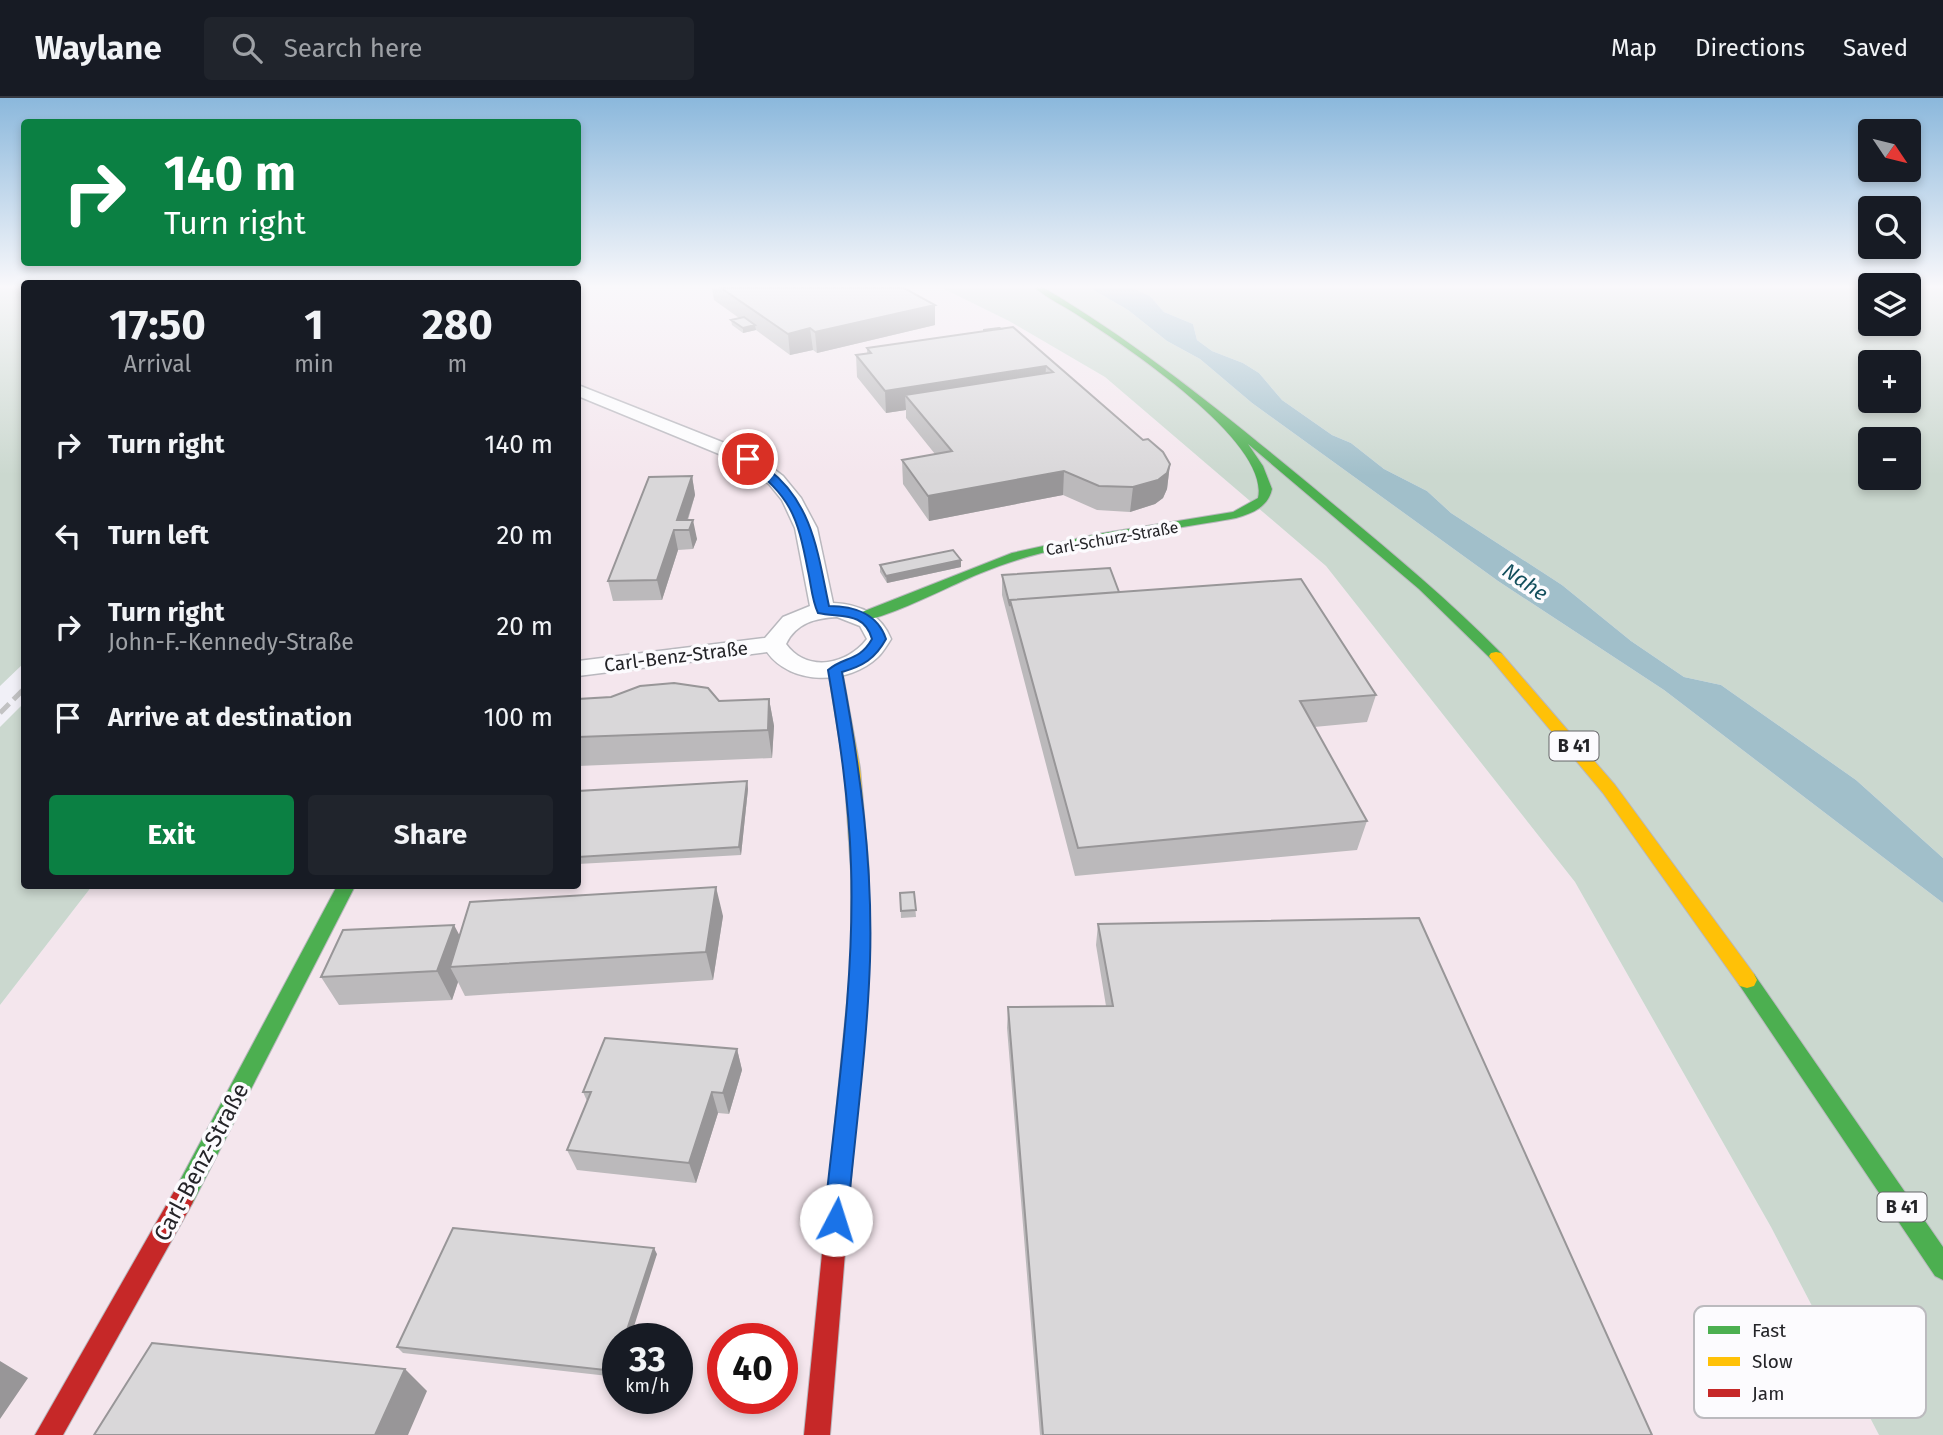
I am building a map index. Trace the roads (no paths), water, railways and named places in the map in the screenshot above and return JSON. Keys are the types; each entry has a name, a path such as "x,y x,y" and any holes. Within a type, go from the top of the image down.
{"street":[{"name":"B 41","path":"1137,350 1390,556 1458,618 1522,685 1653,845 1862,1146 1943,1268"},
{"path":"581,391 748,459 776,480 791,498 806,528 823,611"},
{"name":"Carl-Schurz-Straße","path":"862,617 909,602 1014,557 1101,538 1236,515 1255,506 1265,497 1267,490 1259,469 1214,411"},
{"path":"837,610 862,617 875,626 879,639 872,652 857,663 835,670 813,670 793,665 780,656 774,644 778,633 788,622 804,615 837,610"},
{"name":"Carl-Benz-Straße","path":"581,669 774,644"},
{"path":"817,1435 860,962 860,865 852,768 835,670"},
{"name":"Carl-Benz-Straße","path":"48,1435 181,1202 344,889"}],"water":[{"name":"Nahe","path":"1184,350 1211,350 1243,363 1259,373 1282,400 1332,435 1351,443 1384,469 1427,491 1451,513 1562,585 1631,641 1684,677 1721,685 1856,780 1943,858 1943,903 1664,690 1498,581 1252,403 1200,359"}],"railway":[{"path":"0,713 21,692"}]}
